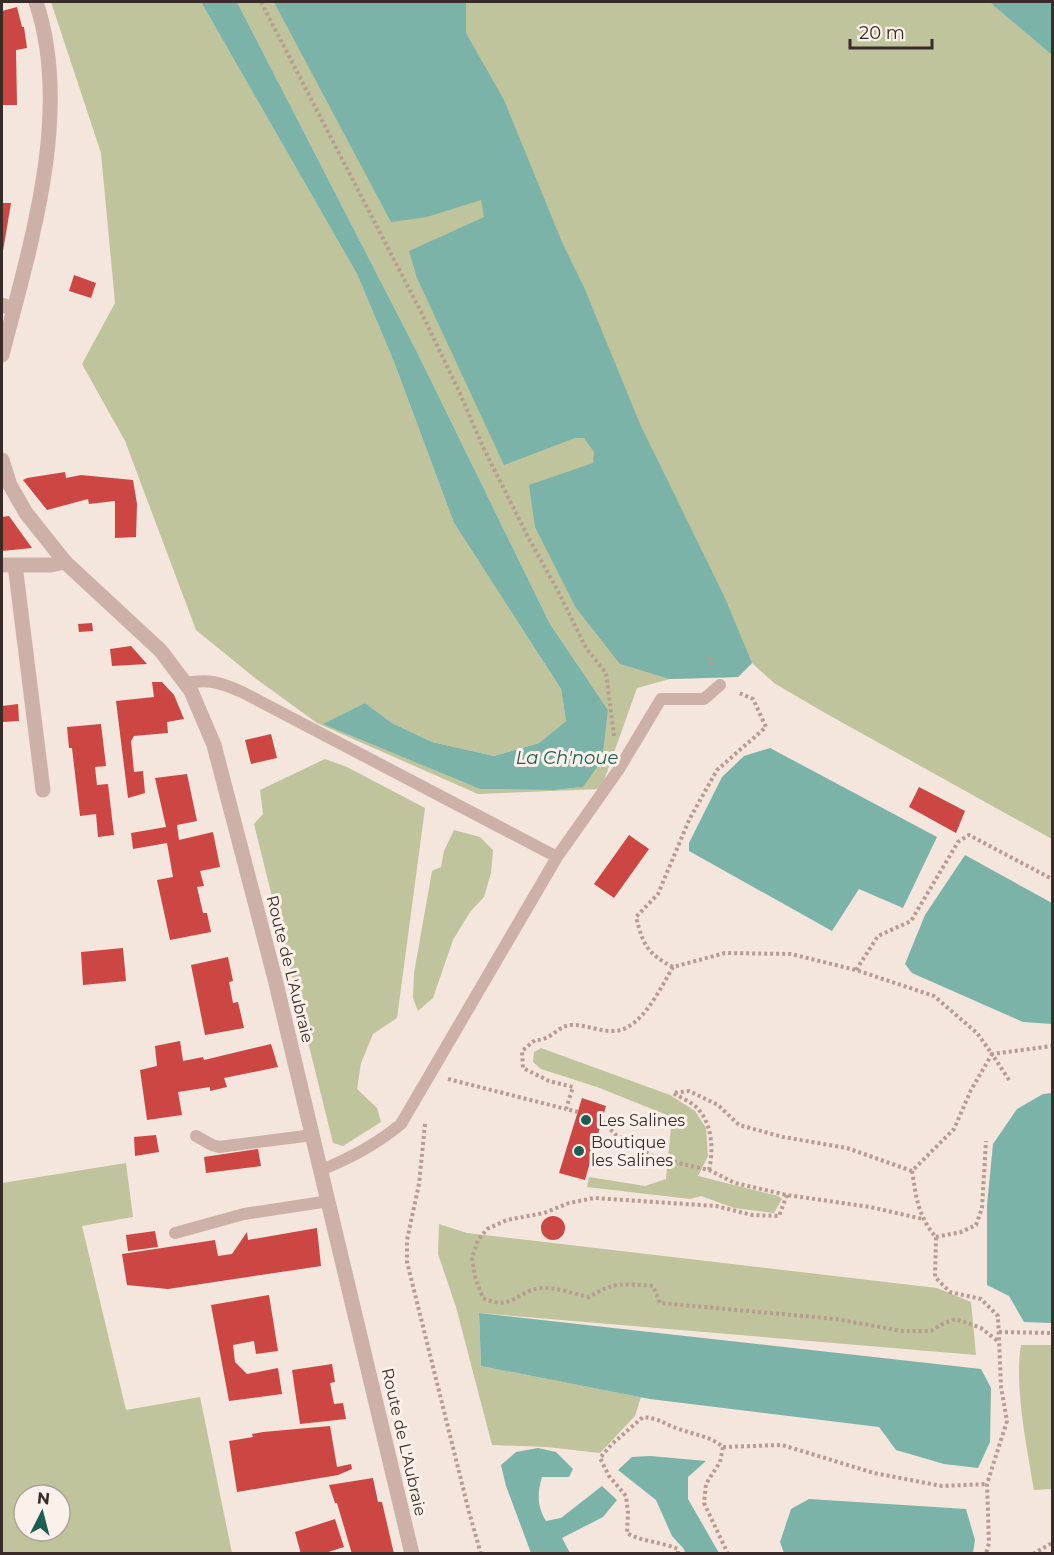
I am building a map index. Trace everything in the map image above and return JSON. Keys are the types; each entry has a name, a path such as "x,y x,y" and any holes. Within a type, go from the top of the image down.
{"street":[{"path":"2,355 8,307 38,200 50,117 49,65 43,22 36,2"},
{"name":"Route de L'Aubraie","path":"2,465 26,513 66,562 161,651 191,691 214,745 313,1135 412,1554"},
{"path":"43,790 8,565 51,565 66,562"}],"lane":[{"path":"184,683 203,680 218,682 242,692 557,857"},
{"path":"321,1170 357,1155 401,1124 557,857 619,770 661,699 704,699 720,685"},
{"path":"196,1136 219,1147 313,1135"},
{"path":"175,1233 244,1214 329,1201"}],"path":[{"path":"261,2 422,314 483,447 528,537 586,648 606,673 619,770"},
{"path":"672,967 656,958 643,943 636,917 658,894 689,820 717,770 766,727 753,699 720,685"},
{"path":"856,970 878,936 911,921 958,842 969,835 1053,879"},
{"path":"566,1109 573,1087 549,1081 523,1068 522,1051 535,1040 543,1041 571,1024 616,1031 629,1025 639,1019 652,1003 672,967 724,952 791,954 856,970 934,996 977,1034 1009,1080"},
{"path":"992,1054 1053,1046"},
{"path":"912,1171 954,1129 971,1089 992,1054"},
{"path":"430,1075 578,1112"},
{"path":"709,1170 712,1155 707,1121 694,1105 673,1094 688,1090 718,1105 739,1125 783,1137 847,1148 912,1171"},
{"path":"426,1119 419,1184 407,1240 407,1262 481,1554"},
{"path":"602,1121 616,1135 656,1158 709,1170 735,1183 788,1195 923,1219"},
{"path":"936,1237 961,1232 976,1225 982,1208 986,1141"},
{"path":"912,1171 925,1225 936,1237 935,1276 950,1292 981,1299 998,1316 1001,1387 1007,1421 987,1484 989,1543 986,1554"},
{"path":"788,1195 779,1216 752,1215 716,1206 594,1198 569,1203 544,1213 507,1220 487,1229 478,1240 472,1258 475,1277 483,1298 493,1303 512,1302 532,1289 544,1288 589,1297 606,1286 624,1284 654,1286 660,1304 836,1319 902,1331 931,1331 956,1319 981,1328 999,1342"},
{"path":"999,1332 1053,1333"},
{"path":"678,1554 678,1549 635,1538 627,1533 626,1496 609,1476 600,1458 612,1444 643,1417 660,1419 677,1429 714,1440 723,1447 782,1445 874,1473 942,1486 987,1484"},
{"path":"723,1447 720,1462 706,1484 704,1503 728,1554"},
{"path":"1033,1554 1053,1543"}],"green space":[{"path":"51,2 201,2 357,274 394,362 454,523 561,689 566,721 539,743 494,756 432,742 392,723 365,703 324,724 480,789 554,790 583,787 608,710 550,624 418,354 237,2 990,2 1052,55 1052,839 825,713 774,683 752,663 738,677 670,679 637,688 601,789 478,794 317,723 255,678 196,630 125,441 82,364 115,303 101,153"},
{"path":"325,759 347,767 425,808 397,1018 373,1034 361,1063 357,1089 377,1108 381,1122 343,1146 333,1143 254,824 263,814 260,790"},
{"path":"454,830 480,837 493,850 491,873 484,897 470,912 453,940 433,998 418,1011 413,998 414,973 432,871 441,867 444,851"},
{"path":"541,1048 670,1095 695,1111 706,1128 708,1156 698,1176 778,1196 782,1199 774,1213 734,1208 701,1196 690,1199 587,1187 589,1177 645,1186 666,1179 672,1117 597,1087 541,1069 533,1062 534,1052"},
{"path":"126,1163 133,1217 82,1226 126,1410 200,1397 232,1553 2,1553 2,1183"},
{"path":"439,1224 467,1233 937,1288 971,1302 976,1355 479,1313 481,1366 641,1397 635,1416 600,1453 547,1447 492,1445 456,1307 438,1254"},
{"path":"1021,1345 1052,1345 1052,1489 1034,1490 1020,1398"}],"water":[{"name":"La Ch'noue","path":"201,2 237,2 418,354 550,624 608,710 602,760 583,787 554,790 480,789 323,724 365,703 392,723 432,742 494,756 539,743 566,721 561,689 454,523 394,362 357,274"},
{"path":"274,2 466,2 466,33 504,100 640,424 725,598 752,663 738,677 670,679 620,664 576,608 535,527 529,485 593,463 594,452 584,438 575,438 504,465 417,278 409,251 484,217 481,200 427,217 391,222"},
{"path":"990,2 1052,2 1052,55 994,6"},
{"path":"770,748 937,837 903,908 859,889 832,931 689,851 689,843 722,777 744,756"},
{"path":"965,855 1052,903 1052,1024 1023,1022 912,973 905,964 925,915"},
{"path":"1052,1093 1052,1323 1024,1322 1009,1296 987,1285 987,1205 993,1144 1017,1109 1043,1094"},
{"path":"479,1313 981,1369 991,1388 990,1442 978,1468 944,1464 896,1450 879,1427 650,1399 481,1366"},
{"path":"538,1448 556,1452 573,1469 569,1477 542,1477 539,1499 546,1521 561,1518 602,1486 617,1500 603,1517 562,1538 570,1553 531,1553 506,1486 501,1465 516,1452"},
{"path":"650,1456 706,1461 688,1477 688,1499 719,1553 685,1553 672,1536 656,1500 618,1470 632,1457"},
{"path":"809,1499 966,1509 975,1540 973,1553 784,1553 780,1542 791,1509"}],"building":[{"path":"17,7 22,27 24,27 27,48 16,50 17,105 2,105 2,11"},
{"path":"2,203 11,203 3,251 2,251"},
{"path":"74,275 96,283 91,298 69,291"},
{"path":"65,472 66,478 81,475 133,480 137,504 136,537 115,538 115,501 89,504 88,499 47,510 23,480"},
{"path":"9,516 32,548 2,551 2,517"},
{"path":"92,623 93,631 79,632 78,624"},
{"path":"131,646 147,664 112,666 110,649"},
{"path":"152,682 162,682 174,695 184,719 167,722 168,733 134,736 131,741 134,772 143,771 145,793 128,798 116,701 154,697"},
{"path":"18,704 19,721 2,722 2,706"},
{"path":"101,724 106,766 95,767 97,785 108,784 114,835 98,837 96,814 80,816 72,748 69,748 67,727"},
{"path":"271,734 277,758 251,764 245,740"},
{"path":"187,774 197,821 177,825 179,840 213,832 220,867 200,871 204,886 197,887 203,913 207,913 211,932 170,940 157,880 173,877 167,843 133,849 131,833 166,827 155,778"},
{"path":"919,787 965,811 956,833 909,807"},
{"path":"629,835 649,849 614,898 594,884"},
{"path":"123,948 126,981 83,985 81,952"},
{"path":"228,957 233,981 229,982 233,1003 238,1002 244,1028 205,1035 191,965"},
{"path":"180,1041 183,1061 203,1057 204,1060 271,1044 278,1067 224,1078 227,1087 210,1091 210,1087 178,1092 182,1115 147,1120 140,1070 157,1066 155,1046"},
{"name":"Boutique les Salines","path":"582,1098 606,1106 585,1180 559,1173"},
{"path":"156,1135 159,1152 135,1156 134,1137"},
{"path":"258,1149 261,1166 206,1173 204,1157"},
{"path":"553,1216 562,1219 565,1228 562,1237 553,1240 544,1237 541,1228 544,1219"},
{"path":"317,1228 321,1266 168,1289 127,1285 122,1254 215,1240 218,1256 232,1254 247,1232 248,1240"},
{"path":"155,1231 158,1247 128,1251 126,1235"},
{"path":"269,1295 278,1351 256,1354 254,1341 233,1345 235,1362 247,1374 278,1368 282,1394 229,1401 211,1305"},
{"path":"332,1364 335,1382 330,1383 334,1404 343,1403 346,1419 300,1424 292,1370"},
{"path":"330,1426 337,1467 351,1464 352,1469 338,1475 237,1492 229,1441 253,1437 252,1434 263,1432"},
{"path":"373,1478 378,1502 382,1502 394,1554 352,1554 337,1503 335,1503 329,1485"},
{"path":"335,1519 344,1547 322,1554 301,1554 295,1532"}],"place":[{"name":"Les Salines","path":"586,1120"},
{"name":"Boutique les Salines","path":"579,1151"}]}
